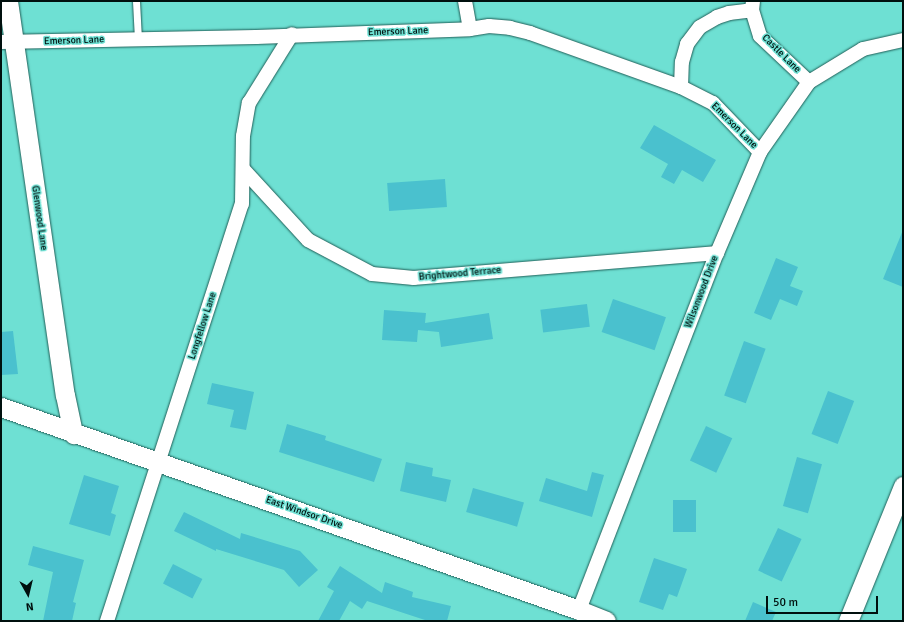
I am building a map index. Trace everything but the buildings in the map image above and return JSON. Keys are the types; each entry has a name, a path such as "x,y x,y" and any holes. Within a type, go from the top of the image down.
{"street":[{"name":"Glenwood Lane","path":"8,1 8,42 64,395 74,434"},
{"path":"465,1 470,29"},
{"path":"681,87 682,62 687,44 700,27 717,17 752,5"},
{"name":"Castle Lane","path":"752,5 760,36 809,82"},
{"name":"Emerson Lane","path":"8,42 138,38 256,37 292,34 470,29 489,26 530,33 681,87 713,103 760,152"},
{"name":"Longfellow Lane","path":"107,621 242,204 243,136 248,103 292,34"},
{"name":"Wilsonwood Drive","path":"579,610 717,253 760,152 809,82 863,49 903,40"},
{"name":"Brightwood Terrace","path":"243,169 308,240 372,274 414,278 717,253"},
{"name":"East Windsor Drive","path":"1,408 159,462 579,610 606,621"},
{"path":"848,621 903,486"}],"lane":[{"path":"136,1 138,38"}]}
